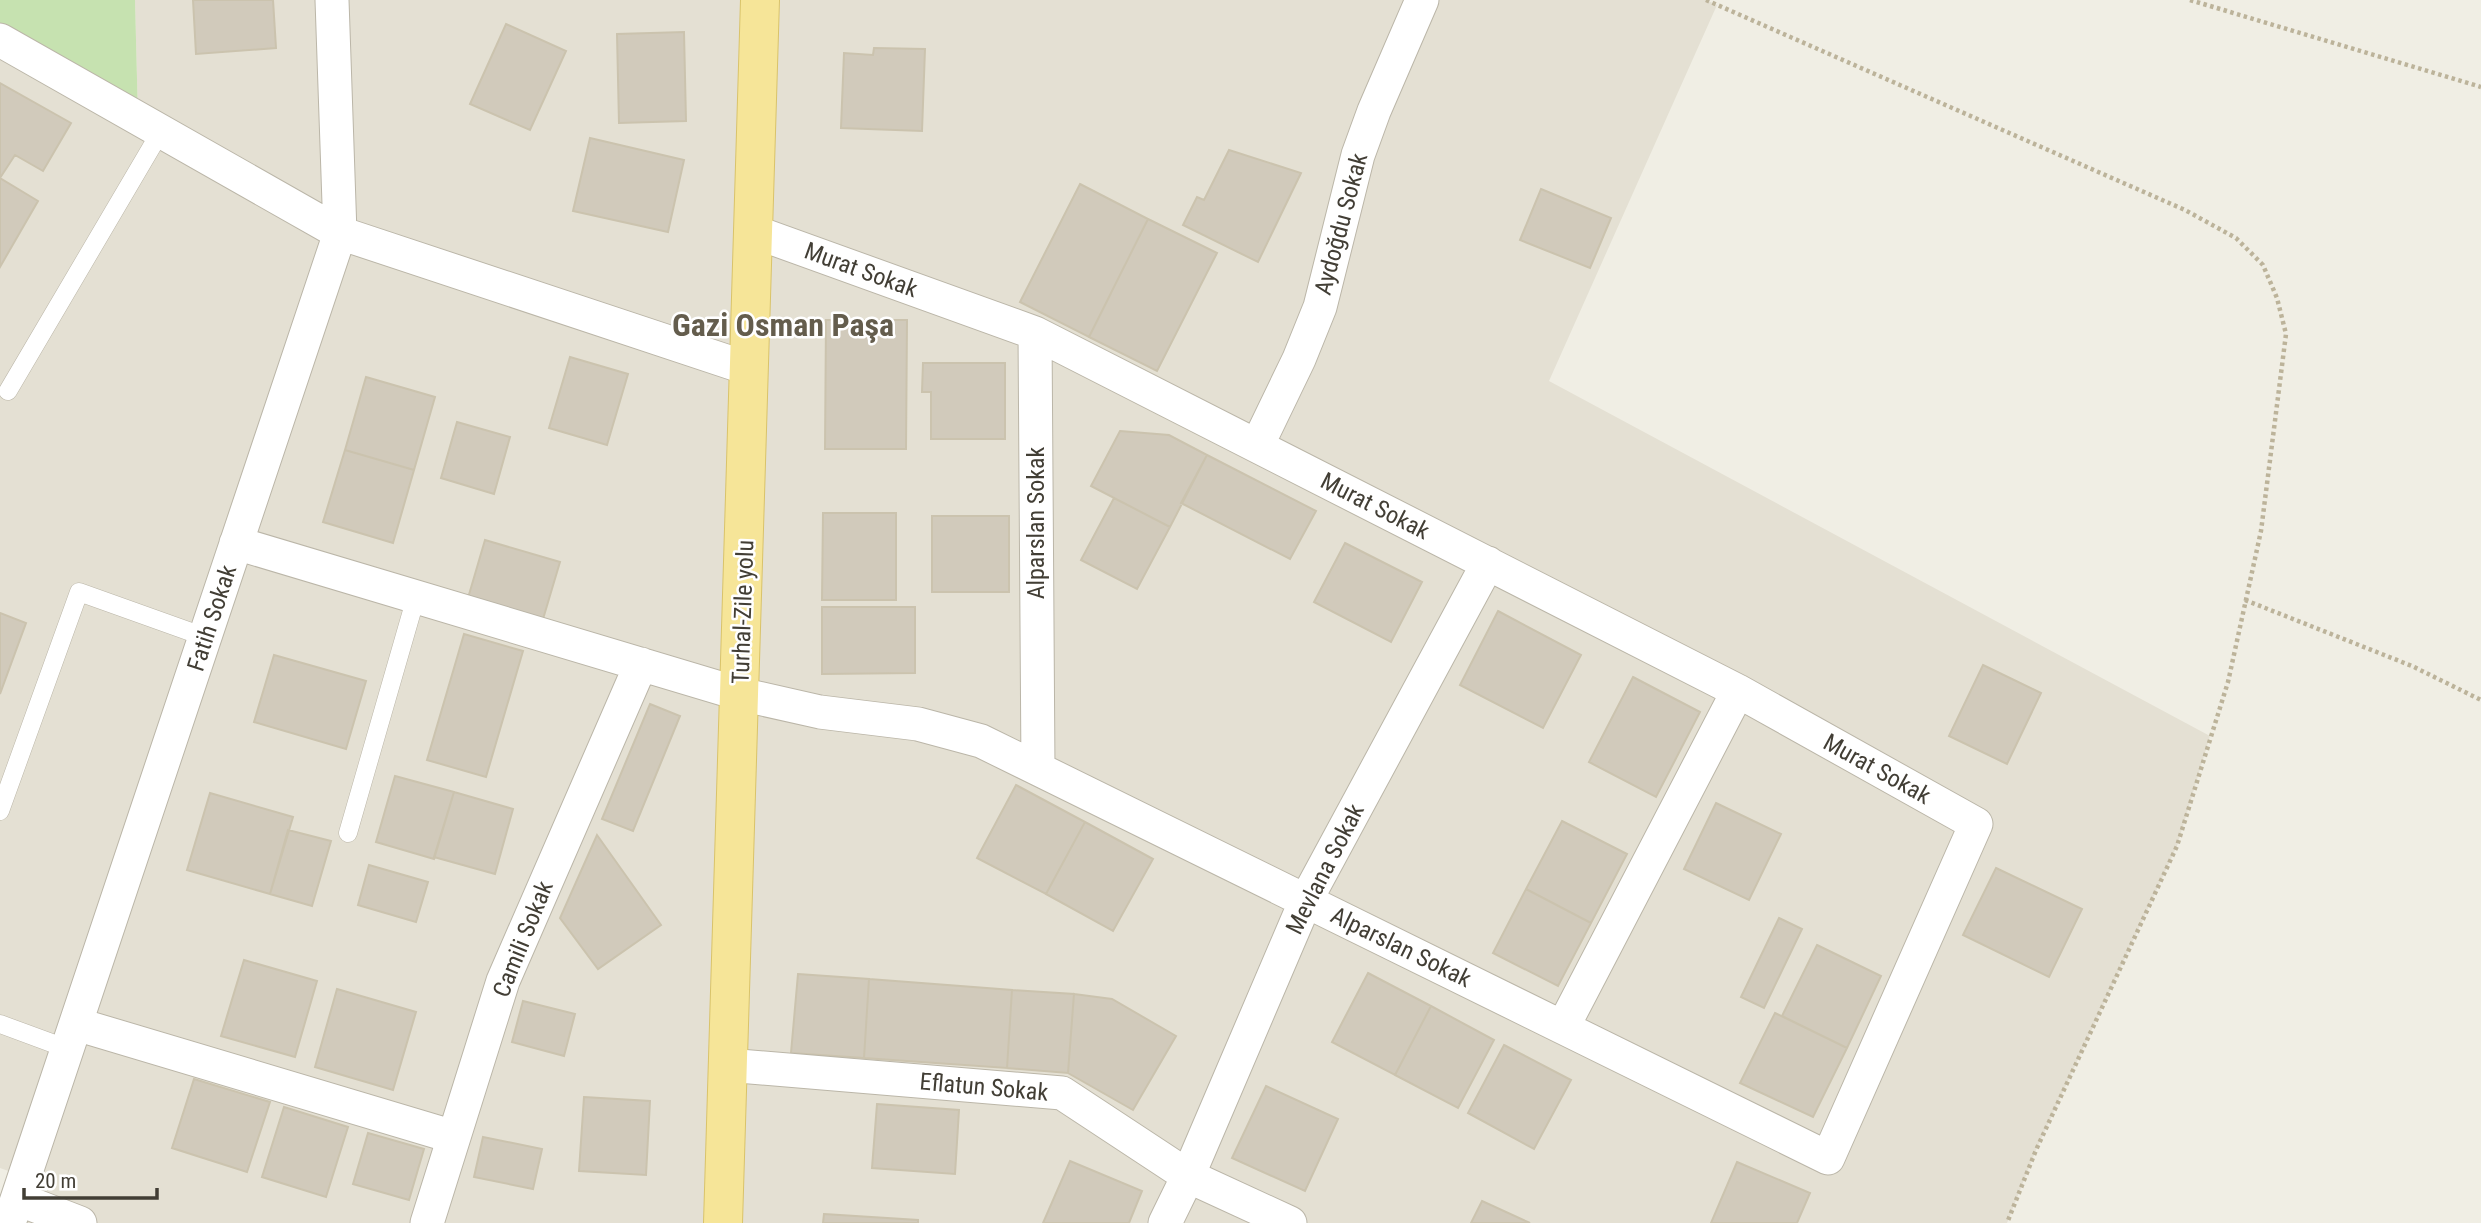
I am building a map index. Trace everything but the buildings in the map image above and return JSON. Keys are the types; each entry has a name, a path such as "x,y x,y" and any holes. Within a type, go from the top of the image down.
{"main road":[{"name":"Turhal-Zile yolu","path":"723,1223 760,0"}],"street":[{"name":"Fatih Sokak","path":"13,1211 340,233 332,0"},
{"name":"Aydoğdu Sokak","path":"1257,446 1299,359 1320,307 1358,155 1422,0"},
{"path":"0,40 340,233 750,369"},
{"name":"Murat Sokak","path":"754,232 1035,333 1738,691 1976,824"},
{"name":"Alparslan Sokak","path":"1035,333 1038,769 1828,1158 1976,824"},
{"path":"236,543 740,694 820,712 918,724 981,741 1038,769"},
{"name":"Mevlana Sokak","path":"1165,1223 1188,1176 1306,900 1488,563"},
{"name":"Camili Sokak","path":"427,1223 503,981 641,664"},
{"path":"1563,1027 1738,691"},
{"path":"72,1036 454,1137"},
{"name":"Eflatun Sokak","path":"727,1065 1062,1094 1188,1176 1290,1223"},
{"path":"13,1211 80,1223"}],"lane":[{"path":"8,391 161,131"},
{"path":"0,810 79,592 205,637"},
{"path":"348,833 416,597"},
{"path":"0,1024 72,1036"}],"path":[{"path":"1706,0 2185,210 2236,238 2263,265 2277,298 2286,334 2261,531 2228,682 2177,846 2036,1150 2007,1223"},
{"path":"2190,0 2481,88"},
{"path":"2245,600 2412,666 2481,699"}],"shaded area":[{"path":"135,0 1706,0 1717,5 1549,381 2210,736 2177,846 2036,1150 2007,1223 9,1223 25,1177 0,1168 0,40 138,117"}],"green space":[{"path":"0,0 135,0 138,118 0,40"}],"district":[{"name":"Gazi Osman Paşa","path":"783,325"}]}
